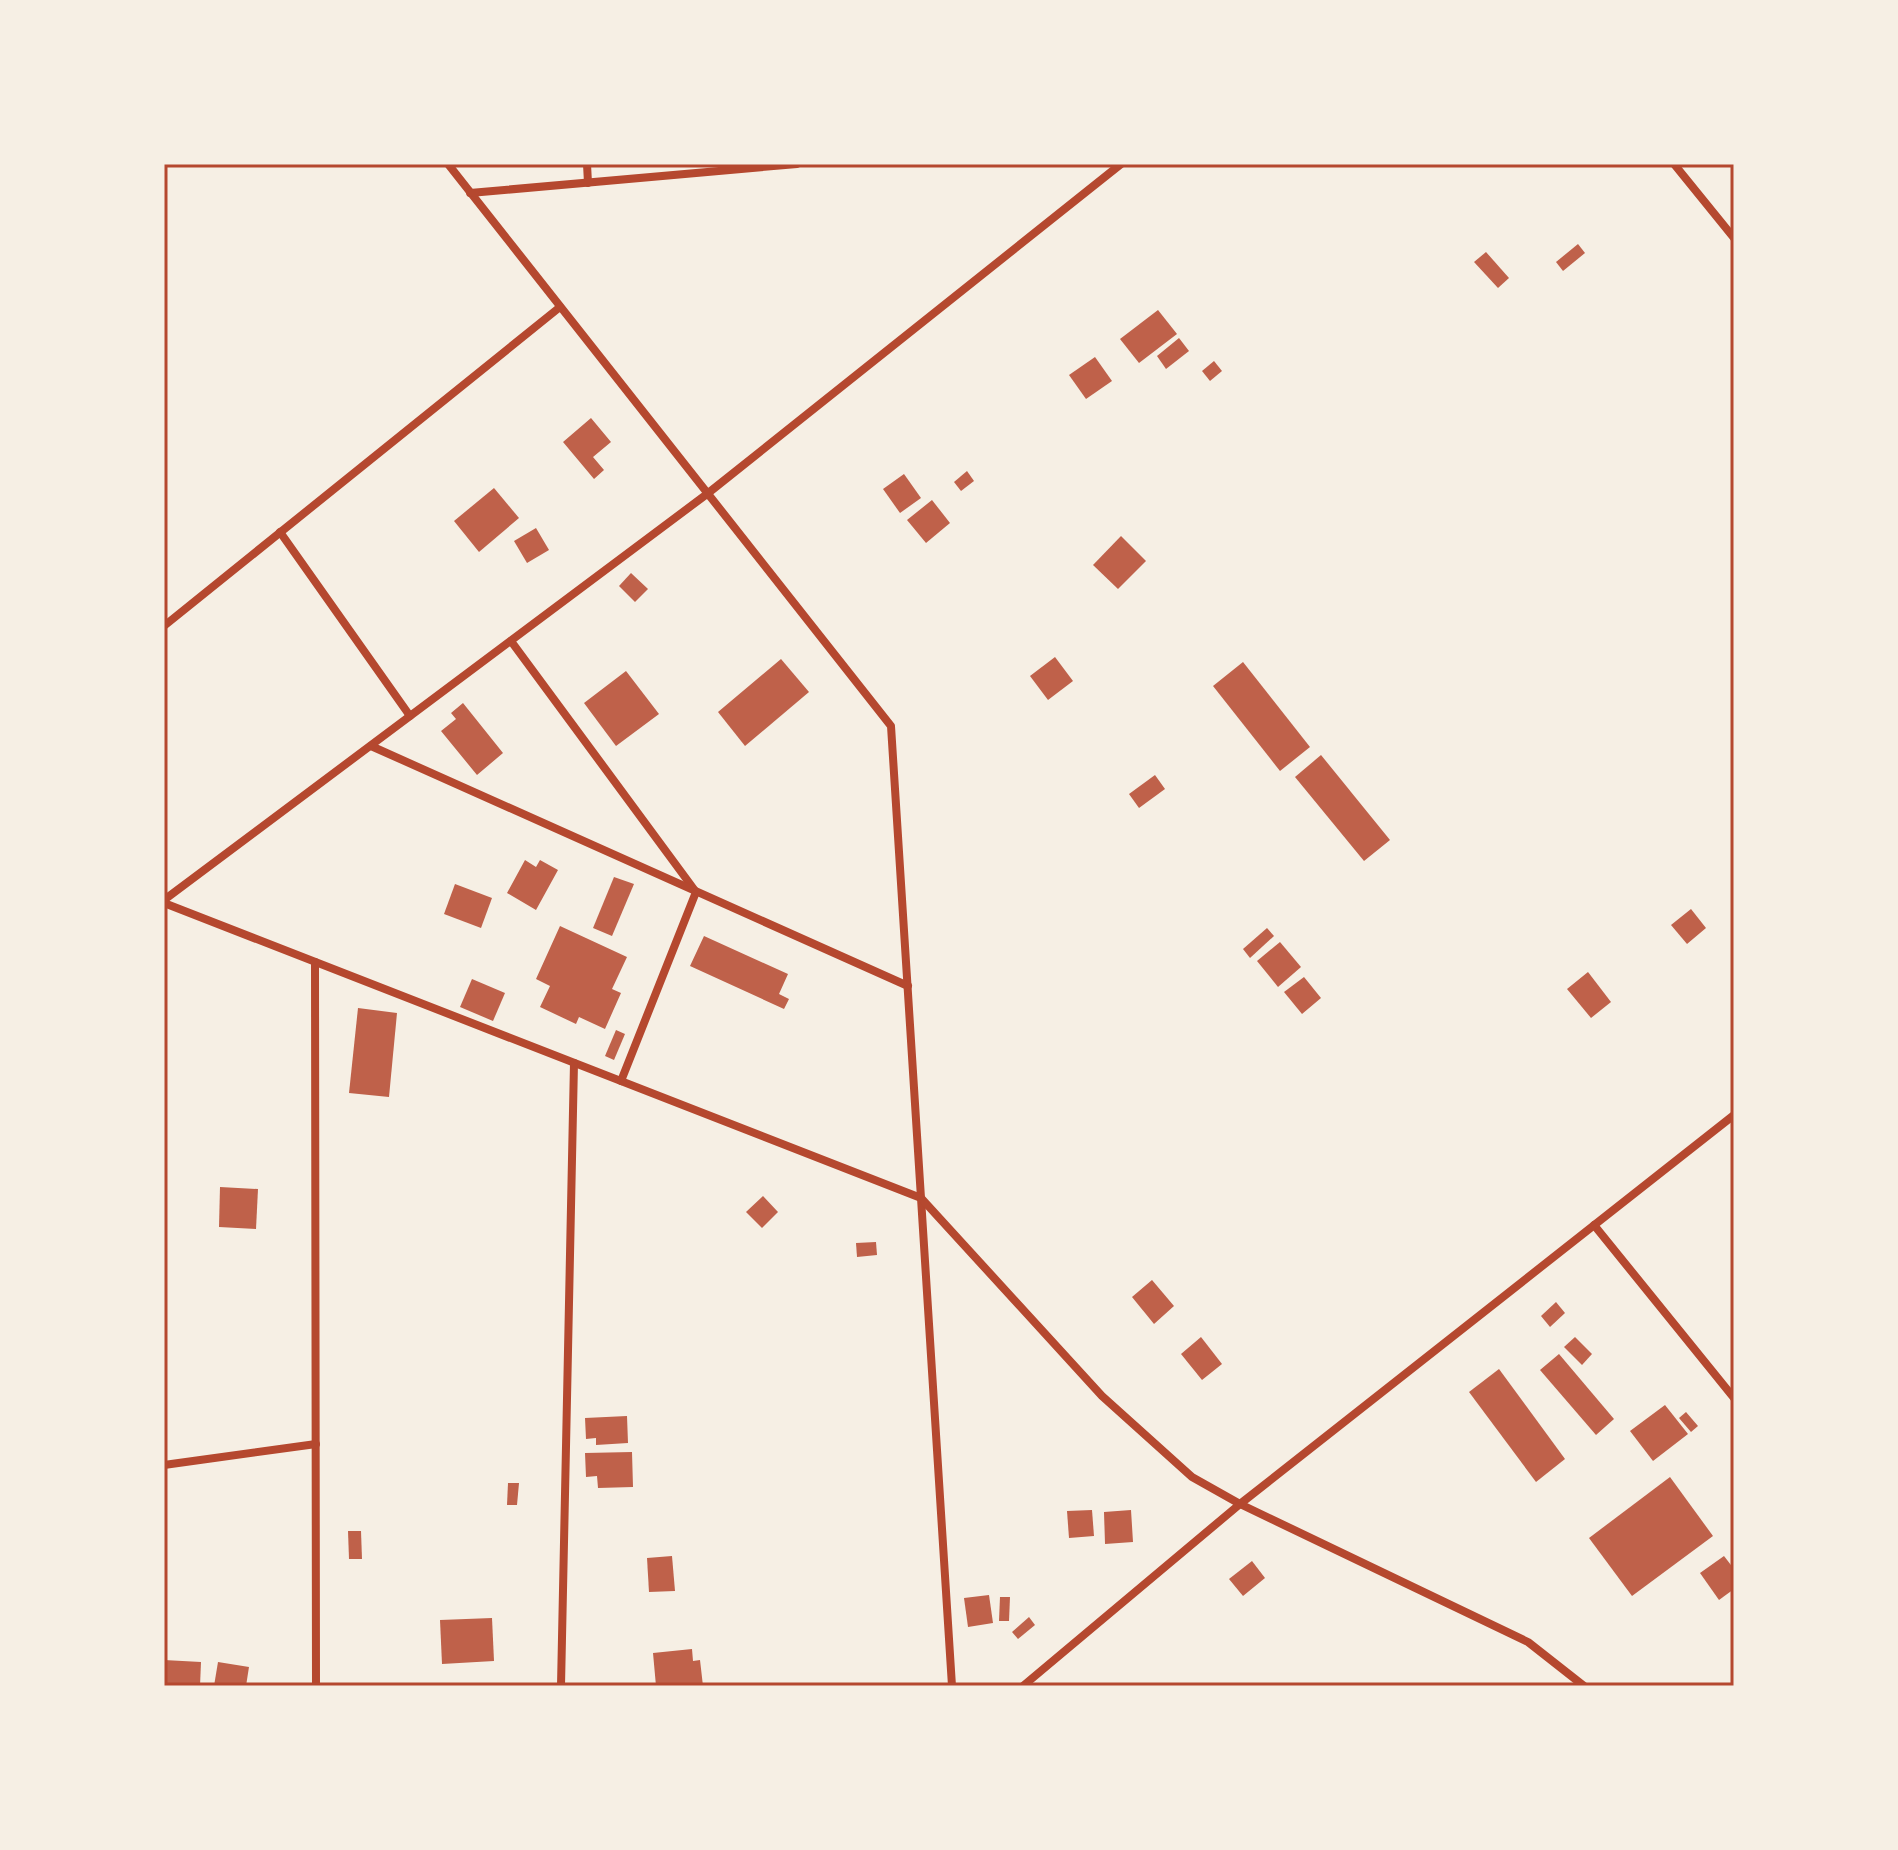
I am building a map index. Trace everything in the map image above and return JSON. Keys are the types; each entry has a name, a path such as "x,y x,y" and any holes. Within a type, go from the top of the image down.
{"street":[{"path":"448,164 891,726 952,1686"},
{"path":"587,164 588,183"},
{"path":"470,193 797,164"},
{"path":"164,902 707,494 1121,164"},
{"path":"1674,164 1734,238"},
{"path":"164,626 560,307"},
{"path":"280,532 410,716"},
{"path":"511,641 696,892"},
{"path":"371,746 908,986"},
{"path":"621,1081 696,892"},
{"path":"164,902 921,1198 1102,1396 1192,1477 1240,1504 1528,1642 1584,1686"},
{"path":"315,962 316,1686"},
{"path":"561,1686 574,1063"},
{"path":"1023,1686 1240,1504 1734,1115"},
{"path":"1594,1225 1734,1398"},
{"path":"164,1465 316,1444"}],"building":[{"path":"1578,244 1585,253 1563,271 1556,262"},
{"path":"1486,252 1509,278 1498,288 1474,262"},
{"path":"1158,310 1177,334 1139,363 1120,339"},
{"path":"1179,338 1189,351 1166,369 1157,356"},
{"path":"1095,357 1112,381 1086,399 1069,375"},
{"path":"1214,361 1222,371 1210,381 1202,371"},
{"path":"591,418 611,442 593,457 604,470 594,479 563,442"},
{"path":"967,471 974,481 961,491 954,482"},
{"path":"904,474 921,498 900,513 883,489"},
{"path":"494,488 519,518 479,552 454,521"},
{"path":"932,500 950,523 926,543 907,520"},
{"path":"536,528 549,550 527,563 514,541"},
{"path":"1121,536 1146,561 1118,589 1093,565"},
{"path":"631,573 648,589 635,602 619,586"},
{"path":"1055,657 1073,681 1048,700 1030,676"},
{"path":"781,659 809,692 745,746 718,712"},
{"path":"1243,662 1310,747 1280,771 1213,686"},
{"path":"626,671 659,714 616,746 584,703"},
{"path":"463,703 503,753 477,775 441,731 456,719 451,713"},
{"path":"1321,755 1390,840 1364,861 1295,777"},
{"path":"1155,775 1165,789 1139,808 1129,794"},
{"path":"525,860 536,867 540,860 558,870 536,910 507,893"},
{"path":"614,877 634,884 612,936 593,928"},
{"path":"455,884 492,898 481,928 444,914"},
{"path":"1691,909 1706,928 1687,944 1671,925"},
{"path":"560,926 627,957 612,989 621,993 605,1029 579,1017 576,1024 540,1007 550,986 536,979"},
{"path":"1267,928 1274,936 1250,958 1243,949"},
{"path":"704,936 788,974 779,994 789,999 784,1009 690,966"},
{"path":"1280,942 1301,967 1278,987 1257,961"},
{"path":"1588,972 1611,1002 1591,1018 1567,989"},
{"path":"1304,977 1321,998 1302,1014 1284,992"},
{"path":"472,979 505,993 493,1021 460,1007"},
{"path":"358,1008 397,1013 389,1097 349,1093"},
{"path":"616,1030 625,1034 614,1060 605,1056"},
{"path":"220,1187 258,1189 256,1229 219,1227"},
{"path":"763,1196 778,1212 762,1228 746,1212"},
{"path":"876,1242 877,1255 857,1257 856,1243"},
{"path":"1152,1280 1174,1306 1154,1324 1132,1297"},
{"path":"1556,1302 1565,1313 1550,1327 1541,1316"},
{"path":"1201,1337 1222,1364 1202,1380 1181,1354"},
{"path":"1575,1337 1592,1354 1582,1365 1564,1347"},
{"path":"1559,1354 1614,1419 1596,1435 1540,1370"},
{"path":"1499,1369 1565,1459 1536,1482 1469,1392"},
{"path":"1665,1405 1688,1434 1653,1461 1630,1431"},
{"path":"1686,1412 1698,1426 1691,1432 1679,1418"},
{"path":"627,1416 628,1443 596,1445 596,1438 586,1439 585,1418"},
{"path":"632,1452 633,1487 598,1488 597,1476 586,1477 585,1453"},
{"path":"1670,1477 1713,1536 1632,1596 1589,1538"},
{"path":"508,1483 519,1483 517,1505 507,1505"},
{"path":"1092,1510 1094,1536 1069,1538 1067,1511"},
{"path":"1131,1510 1133,1542 1105,1544 1104,1512"},
{"path":"348,1531 361,1531 362,1559 349,1559"},
{"path":"672,1556 675,1591 649,1592 647,1558"},
{"path":"1724,1556 1734,1569 1734,1589 1719,1600 1700,1573"},
{"path":"1252,1561 1265,1578 1243,1596 1229,1579"},
{"path":"989,1595 993,1623 968,1627 964,1598"},
{"path":"1000,1597 1010,1597 1009,1621 999,1621"},
{"path":"1029,1617 1035,1625 1018,1639 1012,1632"},
{"path":"492,1618 494,1661 442,1664 440,1620"},
{"path":"692,1649 693,1661 700,1660 703,1686 656,1686 653,1653"},
{"path":"164,1660 201,1662 200,1686 164,1686"},
{"path":"218,1662 249,1667 246,1686 214,1686"}]}
